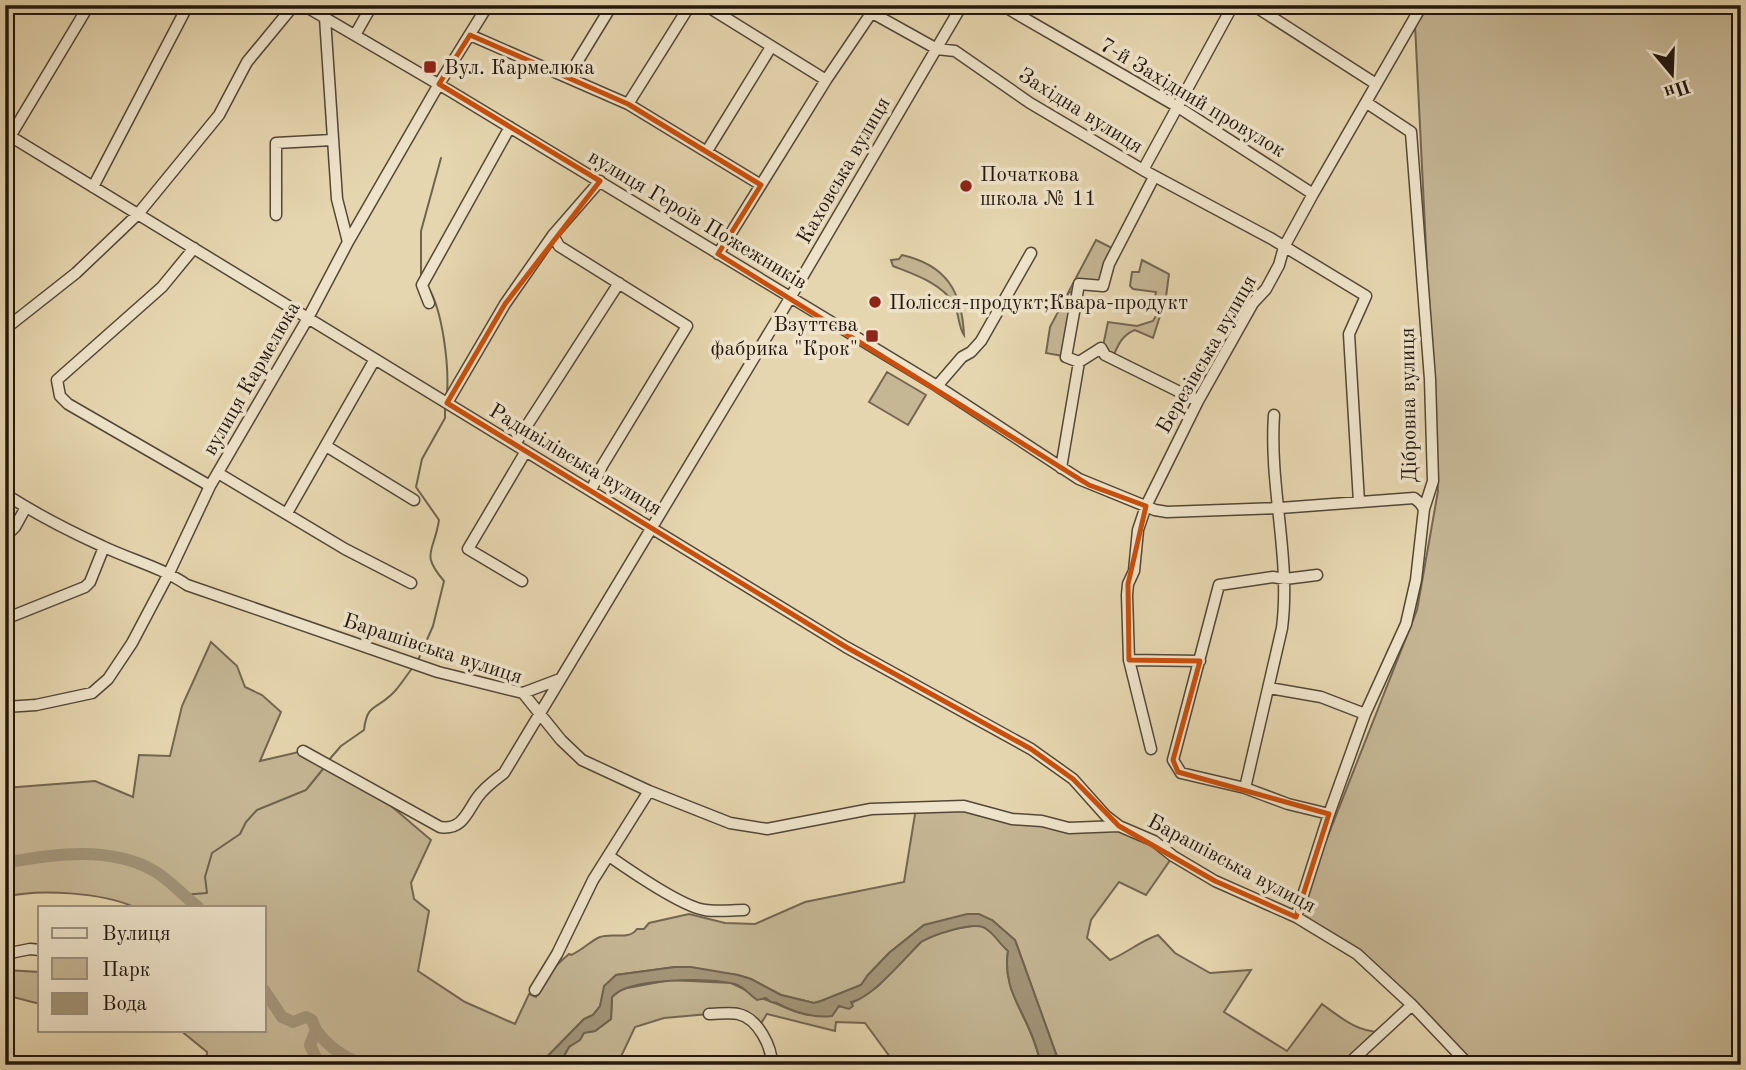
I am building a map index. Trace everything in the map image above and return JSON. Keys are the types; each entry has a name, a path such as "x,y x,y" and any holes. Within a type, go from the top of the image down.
{"street":[{"path":"7,138 89,5"},
{"path":"93,187 188,5"},
{"path":"5,329 76,273 138,214 219,115 247,62 294,5"},
{"name":"вулиця Героїв Пожежників","path":"303,5 439,84 937,386 1089,485 1167,512 1280,508 1414,498 1424,509"},
{"path":"355,35 372,5"},
{"name":"вулиця Кармелюка","path":"5,707 36,705 92,693 108,679 169,573 210,486 309,318 348,242 439,84 488,5"},
{"path":"568,77 612,5"},
{"path":"628,104 690,5"},
{"path":"705,5 826,80"},
{"name":"Західна вулиця","path":"858,5 937,49 955,51 1030,103 1154,177 1284,247 1366,296 1349,334 1359,502"},
{"name":"Каховська вулиця","path":"303,751 440,827 450,829 458,825 480,794 504,773 790,298 962,5"},
{"name":"7-й Західний провулок","path":"1002,5 1178,107 1313,194"},
{"path":"1017,14 1033,5"},
{"path":"1143,170 1233,5"},
{"path":"1253,5 1376,83"},
{"name":"Березівська вулиця","path":"1150,749 1129,660 1128,584 1134,571 1138,530 1146,506 1198,401 1253,303 1266,289 1279,265 1284,247 1313,194 1422,5"},
{"path":"718,254 826,80 872,12"},
{"path":"326,18 337,199 348,242"},
{"path":"470,35 628,104 761,185"},
{"path":"706,151 771,47"},
{"name":"Дібровна вулиця","path":"1296,917 1365,714 1406,624 1416,580 1424,509 1433,481 1430,392 1411,132 1367,103"},
{"path":"429,303 422,285 510,127"},
{"name":"Радивілівська вулиця","path":"7,138 138,214 846,647 1042,755 1073,779 1102,812 1119,826"},
{"path":"275,215 276,144 332,140"},
{"path":"1079,362 1066,357 1079,284 1103,286 1109,264 1154,177"},
{"path":"447,403 505,304 554,235 600,181"},
{"path":"554,235 559,246 687,326 603,466 591,491"},
{"path":"194,248 162,287 58,380 60,396 68,404 210,486"},
{"path":"937,386 962,357 981,341 1031,253"},
{"path":"515,444 619,283"},
{"path":"1060,467 1079,362 1101,348 1105,355 1198,401"},
{"path":"287,513 375,359"},
{"path":"1245,788 1282,628 1285,579 1272,436 1273,415"},
{"path":"326,446 414,499"},
{"path":"522,581 468,549 526,451"},
{"path":"218,472 345,549 411,583"},
{"name":"Барашівська вулиця","path":"5,494 104,547 169,573 187,585 438,672 523,693 561,740 582,760 649,791 730,823 767,829 871,809 964,806 1012,819 1042,821 1069,828 1119,826 1154,841 1173,856 1215,881 1296,917 1357,954 1412,1005 1469,1065"},
{"path":"5,537 15,527 26,507"},
{"path":"5,620 85,587 90,582 104,547"},
{"path":"1317,575 1285,579 1273,577 1219,585 1173,760 1181,773 1245,788 1287,804 1329,814"},
{"path":"1129,660 1199,661"},
{"path":"523,693 560,679"},
{"path":"1269,688 1321,697 1365,714"},
{"path":"535,990 557,954 593,880 649,791"},
{"path":"1088,827 1100,821 1102,812"},
{"path":"609,856 705,911 744,910"},
{"path":"5,954 38,950"},
{"path":"1347,1065 1412,1005"},
{"path":"709,1014 740,1014 746,1018 765,1038 772,1065"}],"highlighted area":[{"path":"470,35 628,104 761,185 718,254 1089,485 1146,506 1128,584 1129,660 1200,661 1173,760 1178,772 1329,814 1296,917 1215,881 1119,826 1073,779 1031,749 846,647 447,403 505,304 600,181 439,84"}],"green space":[{"path":"1430,5 1741,5 1741,1065 1472,1065 1357,954 1296,917 1417,610 1438,491 1415,25"},
{"path":"1096,240 1114,249 1101,280 1074,293 1069,292 1063,309 1071,312 1063,356 1046,353 1050,327"},
{"path":"902,255 930,266 949,282 960,305 964,335 956,308 942,290 893,266 891,260 899,259"},
{"path":"1142,260 1169,274 1166,297 1153,338 1135,330 1121,341 1113,357 1103,346 1108,322 1137,326 1153,321 1157,314 1155,306 1147,304 1146,301 1149,297 1155,298 1156,292 1133,289 1130,286 1132,272 1139,272"},
{"path":"887,372 926,395 908,425 869,402"},
{"path":"211,642 237,666 245,687 262,695 281,712 260,761 303,751 370,788 431,840 411,883 414,899 429,911 418,971 465,1002 515,1024 529,994 536,997 551,970 569,954 600,937 629,935 637,929 644,929 649,923 689,914 725,923 755,924 805,902 904,882 916,808 964,806 1012,819 1119,826 1173,856 1146,895 1119,882 1091,920 1087,938 1110,960 1158,935 1175,953 1210,973 1251,970 1224,1012 1287,1051 1322,1004 1357,1027 1382,1032 1347,1065 1060,1065 1015,940 992,920 924,925 889,953 861,985 814,1003 781,995 738,975 675,967 616,975 593,1015 584,1019 539,1065 206,1065 207,1052 182,1032 266,1032 266,906 131,906 106,898 71,893 35,893 5,897 5,788 95,781 133,797 139,755 170,756 182,706"},
{"path":"981,925 996,936 1008,951 1011,988 1041,1065 1010,1065 1004,1056 940,1061 893,1061 865,1023 836,1022 835,1031 767,1014 758,1028 740,1014 709,1014 664,1018 635,1027 617,1065 559,1065 569,1047 584,1032 595,1031 611,1019 612,997 622,989 670,980 731,983 748,991 752,996 802,1014 814,1015 836,1007 846,1007 877,987 921,942 950,930"},
{"path":"5,970 38,972 38,1003 13,997 5,1000"}],"water":[{"path":"967,914 979,914 992,920 1015,940 1060,1065 1041,1065 1011,988 1007,965 1008,951 985,928 972,926 921,942 878,986 851,1002 853,1006 849,1009 839,1006 832,1016 803,1014 766,998 757,1000 738,985 723,982 689,980 634,986 612,997 611,1019 595,1031 584,1033 580,1040 569,1047 559,1065 539,1065 584,1019 593,1015 600,1006 604,986 616,975 691,967 738,975 781,995 814,1003 861,985 889,953 924,925"}],"waterway":[{"path":"421,276 421,231 441,158"},
{"path":"428,287 438,310 444,339 447,394"},
{"path":"418,660 433,626 444,581 431,558 439,520 416,487 422,459 445,418 445,407"},
{"path":"328,761 341,746 364,730 370,711 394,692 413,667"},
{"path":"182,895 207,893 205,877 212,853 240,834 257,810 306,790 323,769"},
{"path":"5,863 82,854 120,858 139,863 156,872 197,906"},
{"path":"266,993 282,1017 293,1022 306,1017 312,1020 316,1030 310,1045 323,1065"},
{"path":"316,1030 337,1051 362,1065"}],"place":[{"name":"Вул. Кармелюка","path":"430,67"},
{"name":"Початкова школа № 11","path":"966,186"},
{"name":"Полісся-продукт;Квара-продукт","path":"875,302"},
{"name":"Взуттєва фабрика \"Крок\"","path":"872,336"}]}
